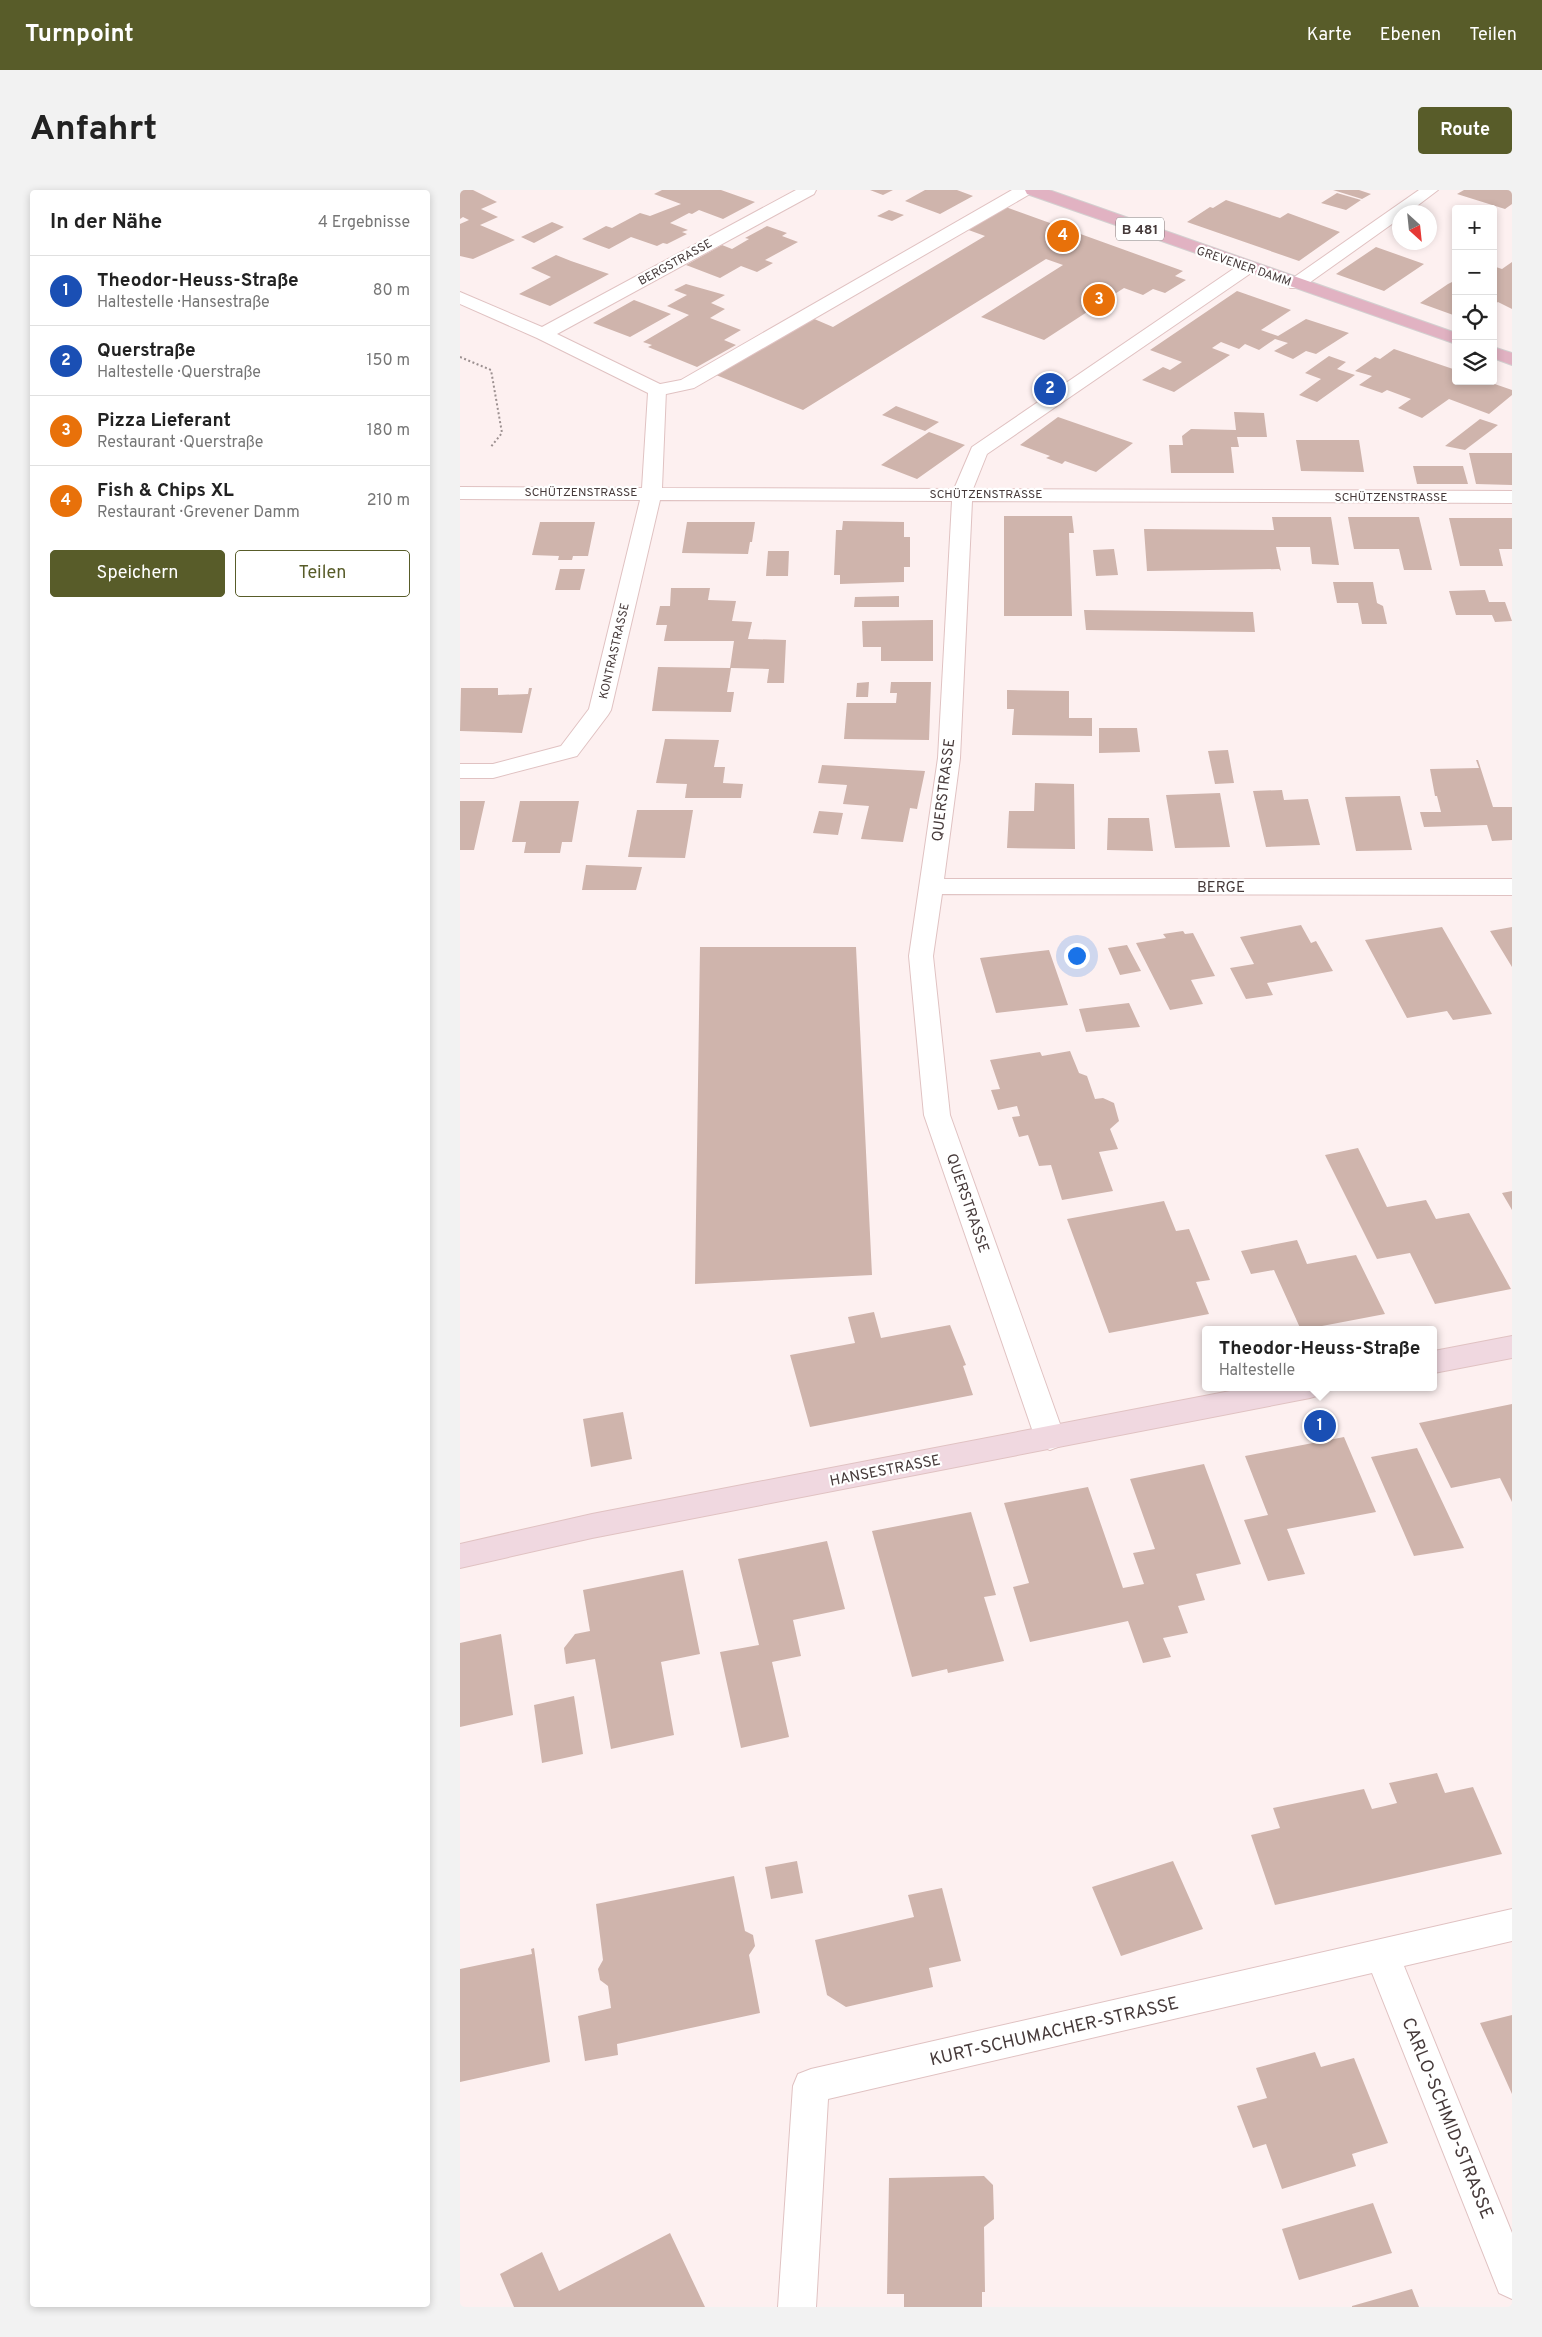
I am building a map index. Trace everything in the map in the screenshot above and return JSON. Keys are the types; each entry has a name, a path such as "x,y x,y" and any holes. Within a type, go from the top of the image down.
{"main road":[{"name":"GREVENER DAMM","path":"1033,190 1452,338"},
{"path":"1497,353 1512,359"}],"street":[{"name":"BERGSTRASSE","path":"543,334 808,190"},
{"path":"460,297 543,334 657,390 687,384 1024,190"},
{"path":"1296,284 1430,190"},
{"name":"QUERSTRASSE","path":"1050,1438 937,1115 921,956 950,758 962,493 980,451 1248,267"},
{"path":"652,492 657,390"},
{"name":"KONTRASTRASSE","path":"460,771 494,771 569,751 600,710 652,492"},
{"name":"SCHÜTZENSTRASSE","path":"460,493 962,493 1512,498"},
{"name":"BERGE","path":"930,886 1512,888"},
{"path":"1437,1361 1512,1347"},
{"name":"HANSESTRASSE","path":"460,1556 592,1526 1290,1391"},
{"name":"KURT-SCHUMACHER-STRASSE","path":"797,2307 811,2086 1512,1926"},
{"name":"CARLO-SCHMID-STRASSE","path":"1383,1956 1512,2280"}],"path":[{"path":"460,357 491,370 502,433 490,448"}],"building":[{"path":"460,190 473,190 497,202 481,209 498,217 480,225 515,240 473,259 460,256 460,224 469,220 463,217 460,219"},
{"path":"662,190 721,190 755,202 723,219 699,210 692,214 689,213 670,223 688,230 682,232 687,234 667,244 663,243 657,246 631,237 609,249 582,239 606,226 612,228 640,213 650,216 681,204 654,194"},
{"path":"870,190 893,190 883,195"},
{"path":"925,190 957,190 973,196 940,214 905,201"},
{"path":"1333,190 1359,190 1371,194 1362,199"},
{"path":"1464,190 1512,190 1512,204 1505,209 1457,194"},
{"path":"1337,193 1361,200 1346,210 1321,203"},
{"path":"1226,200 1280,218 1288,213 1340,232 1299,261 1187,222 1210,207 1213,208"},
{"path":"1003,206 1183,271 1175,276 1186,280 1165,293 1153,289 1143,295 1124,288 1044,340 981,317 1063,265 1046,259 803,410 716,375 812,318 833,327 985,236 963,228"},
{"path":"889,210 904,215 892,221 877,216"},
{"path":"552,222 564,227 534,243 521,237"},
{"path":"767,226 787,233 782,236 798,242 765,260 773,263 757,272 741,266 720,278 686,265 722,245 732,249 749,239 745,238"},
{"path":"1376,247 1424,264 1384,291 1336,274"},
{"path":"556,255 609,274 550,306 519,294 551,277 531,268"},
{"path":"1512,262 1512,309 1497,303 1497,267 1502,269"},
{"path":"1452,282 1452,315 1420,303"},
{"path":"686,284 725,295 711,303 725,309 710,318 741,330 724,340 736,345 697,367 648,347 652,345 643,342 689,315 667,306 687,295 674,290"},
{"path":"1237,291 1291,310 1261,330 1278,336 1306,319 1349,333 1316,354 1306,351 1293,359 1274,351 1288,343 1275,339 1259,350 1245,344 1239,349 1221,342 1212,348 1230,355 1174,392 1142,380 1163,367 1170,370 1182,362 1150,350"},
{"path":"634,300 671,314 630,337 593,323"},
{"path":"1394,349 1452,369 1452,385 1497,385 1512,390 1512,395 1489,414 1449,399 1422,418 1398,408 1411,399 1387,390 1382,393 1359,385 1372,376 1355,371 1375,357 1380,359"},
{"path":"1329,356 1346,362 1337,369 1355,375 1317,402 1299,395 1321,379 1305,373"},
{"path":"896,406 939,422 925,431 882,415"},
{"path":"1234,412 1264,413 1267,437 1237,437 1239,447 1231,447 1234,473 1171,473 1169,445 1183,445 1182,436 1191,429 1236,430"},
{"path":"1058,417 1133,443 1096,472 1065,461 1062,464 1046,458 1050,456 1020,445"},
{"path":"1480,419 1498,425 1465,450 1445,446"},
{"path":"929,432 965,445 917,479 881,465"},
{"path":"1296,440 1359,440 1364,472 1301,471"},
{"path":"1469,453 1512,453 1512,485 1476,484"},
{"path":"1413,466 1463,466 1468,484 1417,484"},
{"path":"1004,516 1072,516 1074,533 1069,533 1072,616 1004,616"},
{"path":"1272,517 1331,517 1339,565 1312,564 1310,547 1276,547 1281,571 1279,569 1147,571 1144,529 1274,530"},
{"path":"1348,517 1419,517 1432,570 1404,570 1399,549 1354,549"},
{"path":"1449,518 1512,518 1512,549 1499,549 1503,566 1460,566"},
{"path":"843,521 904,522 904,537 910,537 910,567 904,567 904,582 840,584 840,575 834,575 836,530 842,530"},
{"path":"540,522 595,522 588,556 573,556 572,560 558,560 559,556 532,555"},
{"path":"687,522 755,522 748,554 682,553"},
{"path":"1114,549 1118,575 1096,576 1093,550"},
{"path":"768,551 789,551 788,576 766,576"},
{"path":"560,569 585,569 580,590 555,590"},
{"path":"1333,582 1373,582 1377,603 1383,606 1387,624 1362,624 1358,603 1337,603"},
{"path":"671,588 710,588 708,600 736,601 732,621 752,622 748,639 786,640 784,683 767,683 769,669 731,668 727,692 734,692 731,712 652,711 658,667 730,668 734,641 664,641 667,625 656,625 660,606 670,606"},
{"path":"1485,590 1489,602 1505,602 1512,621 1495,622 1492,615 1456,615 1449,591"},
{"path":"899,596 899,607 854,607 855,597"},
{"path":"1084,610 1253,612 1255,632 1086,630"},
{"path":"933,620 933,661 881,661 881,647 863,647 862,621"},
{"path":"869,682 868,697 856,697 857,683"},
{"path":"891,682 931,682 929,740 844,739 847,703 896,703 897,693 890,693"},
{"path":"461,688 498,688 498,695 528,694 529,688 532,688 522,733 460,731"},
{"path":"1007,690 1069,691 1069,718 1092,718 1092,736 1012,735 1014,709 1007,709"},
{"path":"1099,728 1137,728 1140,752 1099,753"},
{"path":"665,739 719,740 714,767 725,767 723,783 743,784 741,798 685,798 687,784 656,783"},
{"path":"1228,750 1234,783 1215,784 1208,751"},
{"path":"1476,760 1478,760 1493,807 1512,807 1512,840 1492,841 1487,825 1424,827 1420,812 1441,812 1437,796 1435,796 1430,769 1479,768"},
{"path":"822,765 925,771 917,809 910,808 903,842 861,839 869,806 843,804 847,785 818,783"},
{"path":"1035,783 1074,784 1075,849 1007,848 1009,811 1034,811"},
{"path":"1282,790 1284,800 1308,799 1320,845 1266,847 1253,791"},
{"path":"1220,793 1230,847 1175,848 1166,795"},
{"path":"1400,796 1412,850 1356,851 1345,797"},
{"path":"460,801 485,801 474,850 460,850"},
{"path":"520,801 579,801 572,842 562,842 560,853 524,853 526,842 512,842"},
{"path":"637,810 693,810 685,858 628,857"},
{"path":"819,811 843,813 838,835 813,833"},
{"path":"1108,818 1149,818 1153,851 1107,850"},
{"path":"586,865 642,867 636,890 582,890"},
{"path":"1301,925 1311,943 1316,941 1333,971 1267,983 1273,995 1246,999 1230,968 1254,964 1240,937"},
{"path":"1442,927 1492,1014 1453,1020 1447,1011 1407,1018 1365,940"},
{"path":"1512,927 1512,967 1490,931"},
{"path":"1183,931 1185,934 1193,933 1215,976 1191,980 1203,1004 1170,1010 1136,943 1166,938 1163,934"},
{"path":"1127,945 1141,971 1120,975 1108,948"},
{"path":"700,947 856,947 872,1275 695,1284"},
{"path":"1049,950 1068,1005 996,1013 980,958"},
{"path":"1129,1003 1140,1027 1086,1032 1079,1009"},
{"path":"1070,1051 1079,1073 1087,1076 1095,1099 1103,1098 1114,1103 1119,1121 1110,1129 1118,1149 1099,1152 1113,1191 1062,1200 1051,1165 1039,1166 1028,1135 1019,1137 1012,1117 1020,1116 1017,1106 998,1110 991,1090 1000,1089 990,1060 1040,1052 1042,1056"},
{"path":"1358,1148 1387,1207 1426,1200 1436,1219 1469,1213 1511,1289 1435,1304 1410,1253 1377,1259 1325,1155"},
{"path":"1512,1191 1512,1210 1502,1193"},
{"path":"1164,1201 1176,1231 1189,1229 1210,1280 1196,1282 1209,1314 1109,1333 1067,1219"},
{"path":"1297,1240 1307,1264 1356,1255 1385,1314 1322,1326 1299,1326 1274,1270 1251,1274 1241,1251"},
{"path":"874,1312 881,1338 950,1325 966,1365 963,1366 973,1395 810,1427 790,1355 855,1343 848,1317"},
{"path":"1512,1404 1512,1502 1500,1478 1451,1488 1419,1423"},
{"path":"623,1412 632,1459 591,1467 583,1419"},
{"path":"1344,1437 1376,1512 1287,1529 1305,1574 1268,1581 1244,1520 1268,1515 1245,1456"},
{"path":"1417,1448 1464,1548 1414,1556 1371,1457"},
{"path":"1204,1464 1241,1564 1196,1574 1205,1600 1178,1606 1188,1633 1163,1638 1171,1657 1143,1663 1128,1621 1030,1642 1013,1587 1029,1583 1004,1503 1088,1487 1123,1588 1144,1584 1133,1553 1155,1549 1130,1479"},
{"path":"971,1512 996,1595 984,1597 1004,1661 948,1673 947,1669 912,1677 872,1531"},
{"path":"827,1541 845,1609 793,1620 801,1656 772,1662 789,1737 741,1748 720,1652 759,1645 738,1559"},
{"path":"683,1570 700,1654 661,1662 674,1735 611,1749 595,1659 566,1664 564,1648 575,1634 590,1631 583,1590"},
{"path":"501,1634 513,1715 460,1727 460,1643"},
{"path":"574,1696 583,1754 542,1763 534,1705"},
{"path":"1437,1773 1445,1793 1473,1787 1502,1854 1275,1905 1251,1835 1280,1828 1273,1808 1364,1789 1372,1809 1397,1803 1389,1783"},
{"path":"797,1861 803,1893 771,1899 765,1867"},
{"path":"1173,1861 1203,1929 1121,1956 1092,1887"},
{"path":"734,1876 745,1931 753,1935 755,1946 749,1955 760,2013 617,2044 618,2055 585,2061 578,2016 611,2008 608,1986 600,1980 598,1969 603,1960 596,1904"},
{"path":"942,1888 961,1961 929,1968 933,1987 846,2007 827,1995 815,1940 914,1917 908,1895"},
{"path":"534,1948 550,2062 460,2082 460,1969 532,1954 531,1949"},
{"path":"1512,2015 1512,2094 1480,2023"},
{"path":"1315,2052 1321,2067 1354,2058 1388,2143 1352,2154 1356,2166 1282,2189 1266,2144 1253,2148 1237,2106 1267,2098 1256,2068"},
{"path":"984,2176 993,2185 994,2219 984,2227 985,2292 982,2292 982,2307 904,2307 904,2294 887,2294 889,2178"},
{"path":"1373,2203 1392,2253 1299,2280 1282,2229"},
{"path":"670,2233 705,2307 514,2307 500,2274 542,2252 559,2291"},
{"path":"1412,2289 1419,2307 1352,2307 1352,2306"}],"place":[{"name":"Fish & Chips XL","path":"1063,236"},
{"name":"Pizza Lieferant","path":"1099,300"},
{"name":"Querstraße","path":"1050,389"},
{"name":"Theodor-Heuss-Straße","path":"1320,1426"}]}
